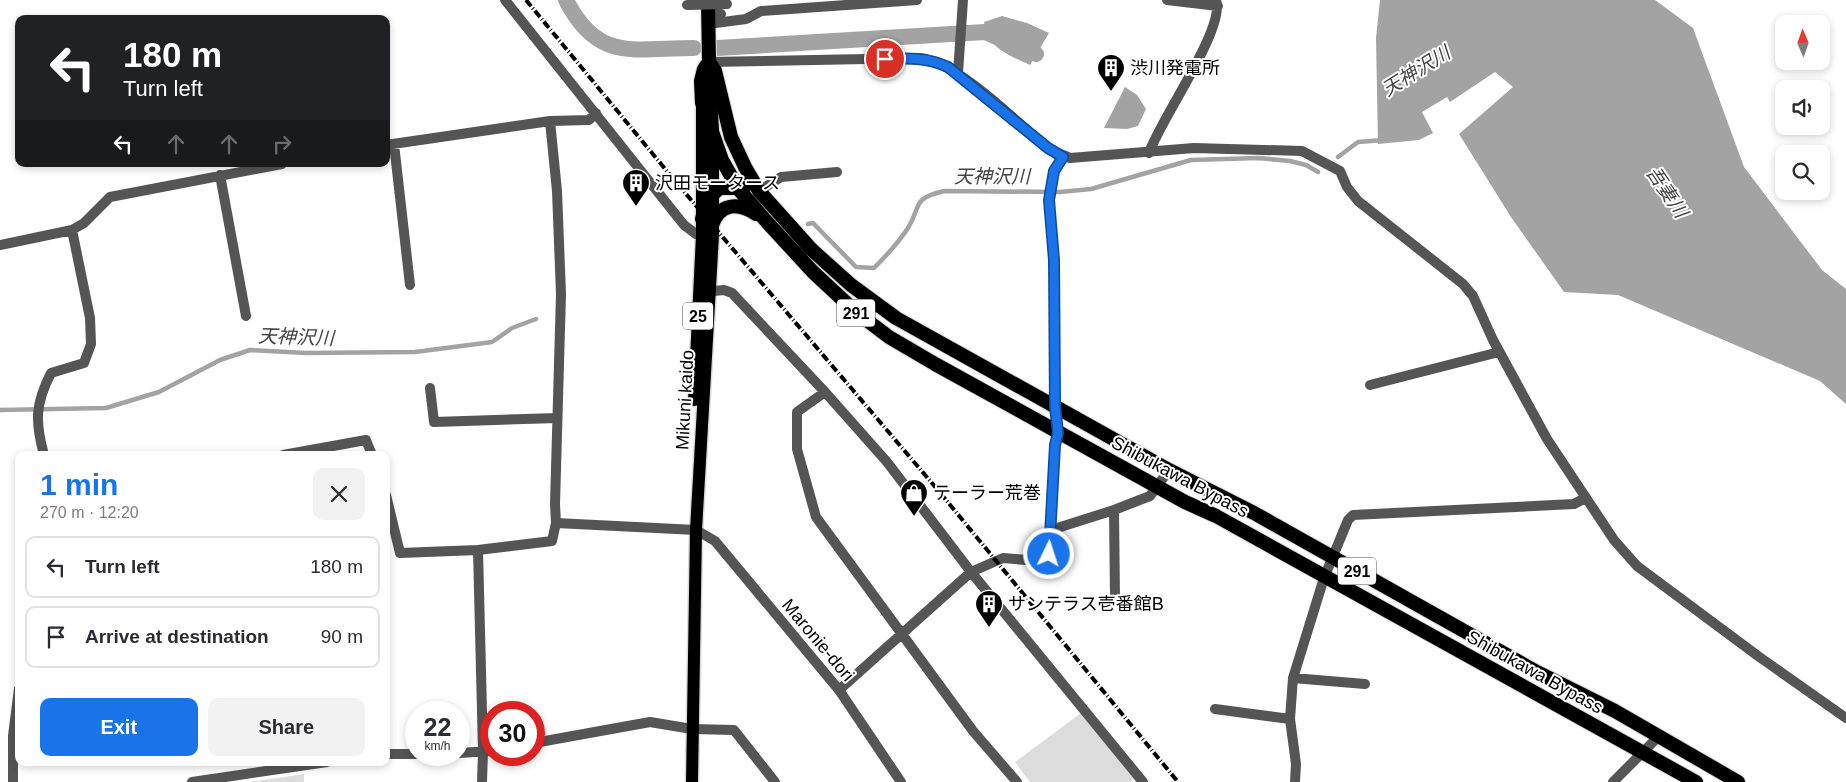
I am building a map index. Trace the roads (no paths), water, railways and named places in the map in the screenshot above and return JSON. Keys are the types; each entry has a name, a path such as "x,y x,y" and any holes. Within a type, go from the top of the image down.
{"highway":[{"name":"291","path":"711,13 709,62 704,69 701,81 702,103 712,130"},
{"name":"291","path":"709,62 715,71 731,137 745,167 759,191 811,249 873,302 917,331 1055,406"},
{"name":"Shibukawa Bypass","path":"712,130 722,160 737,186 766,222 842,299 889,337 1058,433 1157,487 1216,516 1324,578 1696,782"},
{"path":"707,228 706,202 719,188 737,186 759,191"},
{"path":"707,228 718,213 730,206 743,206 766,222"},
{"name":"Shibukawa Bypass","path":"1055,406 1168,470 1332,557 1537,672 1615,711 1738,782"}],"main road":[{"path":"709,62 712,194"},
{"name":"Mikuni kaido","path":"692,782 696,530 692,429 704,292 707,228 702,103"}],"street":[{"path":"506,0 690,232 707,228"},
{"path":"711,13 746,19 761,11 917,0"},
{"path":"958,73 963,0"},
{"path":"1149,153 1213,30 1217,3 1167,0"},
{"path":"688,5 727,4"},
{"path":"709,62 920,58 934,60 958,73 1048,148 1063,157 1149,153 1194,148 1302,151 1340,171 1347,187 1358,201 1463,284 1473,296 1499,352 1547,439 1614,540 1637,566 1765,662 1846,718"},
{"path":"410,285 390,145 550,121 589,120 596,113"},
{"path":"390,512 400,553 478,550 552,541 556,523 554,504 561,294 557,191 550,121"},
{"path":"839,690 970,572 1003,558 1038,561 1046,559 1049,554 1055,445 1058,433 1055,406 1054,260 1049,200 1054,171 1063,157"},
{"path":"0,245 72,230 84,223 110,197 265,167"},
{"path":"759,191 781,178 837,172"},
{"path":"220,175 246,316"},
{"path":"43,451 37,428 41,393 51,373 84,363 91,344 90,318 72,230"},
{"path":"704,292 724,290 732,293 825,392 887,462 970,572 1143,782"},
{"path":"1370,385 1499,352"},
{"path":"430,388 434,422 557,418"},
{"path":"825,392 797,412 797,449 816,517 973,732 1017,782"},
{"path":"305,451 366,440 370,451"},
{"path":"1051,530 1114,510 1150,496 1168,470"},
{"path":"1295,782 1296,764 1290,719 1293,678 1324,578 1348,520 1353,515 1574,504 1585,498"},
{"path":"1114,510 1114,599"},
{"path":"556,523 696,530"},
{"name":"Maronie-dori","path":"696,530 715,541 839,690 901,782"},
{"path":"478,550 485,701"},
{"path":"1293,678 1365,684"},
{"path":"1215,710 1290,719"},
{"path":"13,782 15,720"},
{"path":"545,741 650,722 692,729 734,730 775,782"},
{"path":"1613,782 1658,737"},
{"path":"390,754 405,754"},
{"path":"192,782 300,766"},
{"path":"482,782 485,766"}],"water":[{"name":"吾妻川","path":"1380,0 1655,0 1693,28 1744,167 1822,270 1846,289 1846,404 1820,381 1618,295 1564,292 1511,217 1459,134 1513,87 1495,72 1450,102 1447,97 1422,112 1433,133 1419,140 1378,144 1376,38"},
{"path":"1002,16 1027,23 1049,33 1030,65 1000,50 986,31 984,22"},
{"path":"1125,87 1137,95 1146,109 1138,126 1127,129 1104,128"}],"waterway":[{"path":"566,0 578,20 591,34 605,43 619,48 636,49 694,48"},
{"path":"717,48 985,32 1036,54"},
{"name":"天神沢川","path":"1338,157 1358,142 1384,140"},
{"name":"天神沢川","path":"808,224 813,223 856,267 874,268 908,228 922,200 944,191 1060,192 1091,189 1191,160 1258,158 1290,161 1306,165 1318,172"},
{"name":"天神沢川","path":"0,410 106,408 159,392 220,360 250,350 306,353 415,352 492,342 512,328 536,319"}],"railway":[{"path":"526,0 675,181 937,489 1178,782"}],"place":[{"name":"渋川発電所","path":"1111,92"},
{"name":"沢田モータース","path":"636,207"},
{"name":"テーラー荒巻","path":"914,517"},
{"name":"サンテラス壱番館B","path":"989,628"}]}
